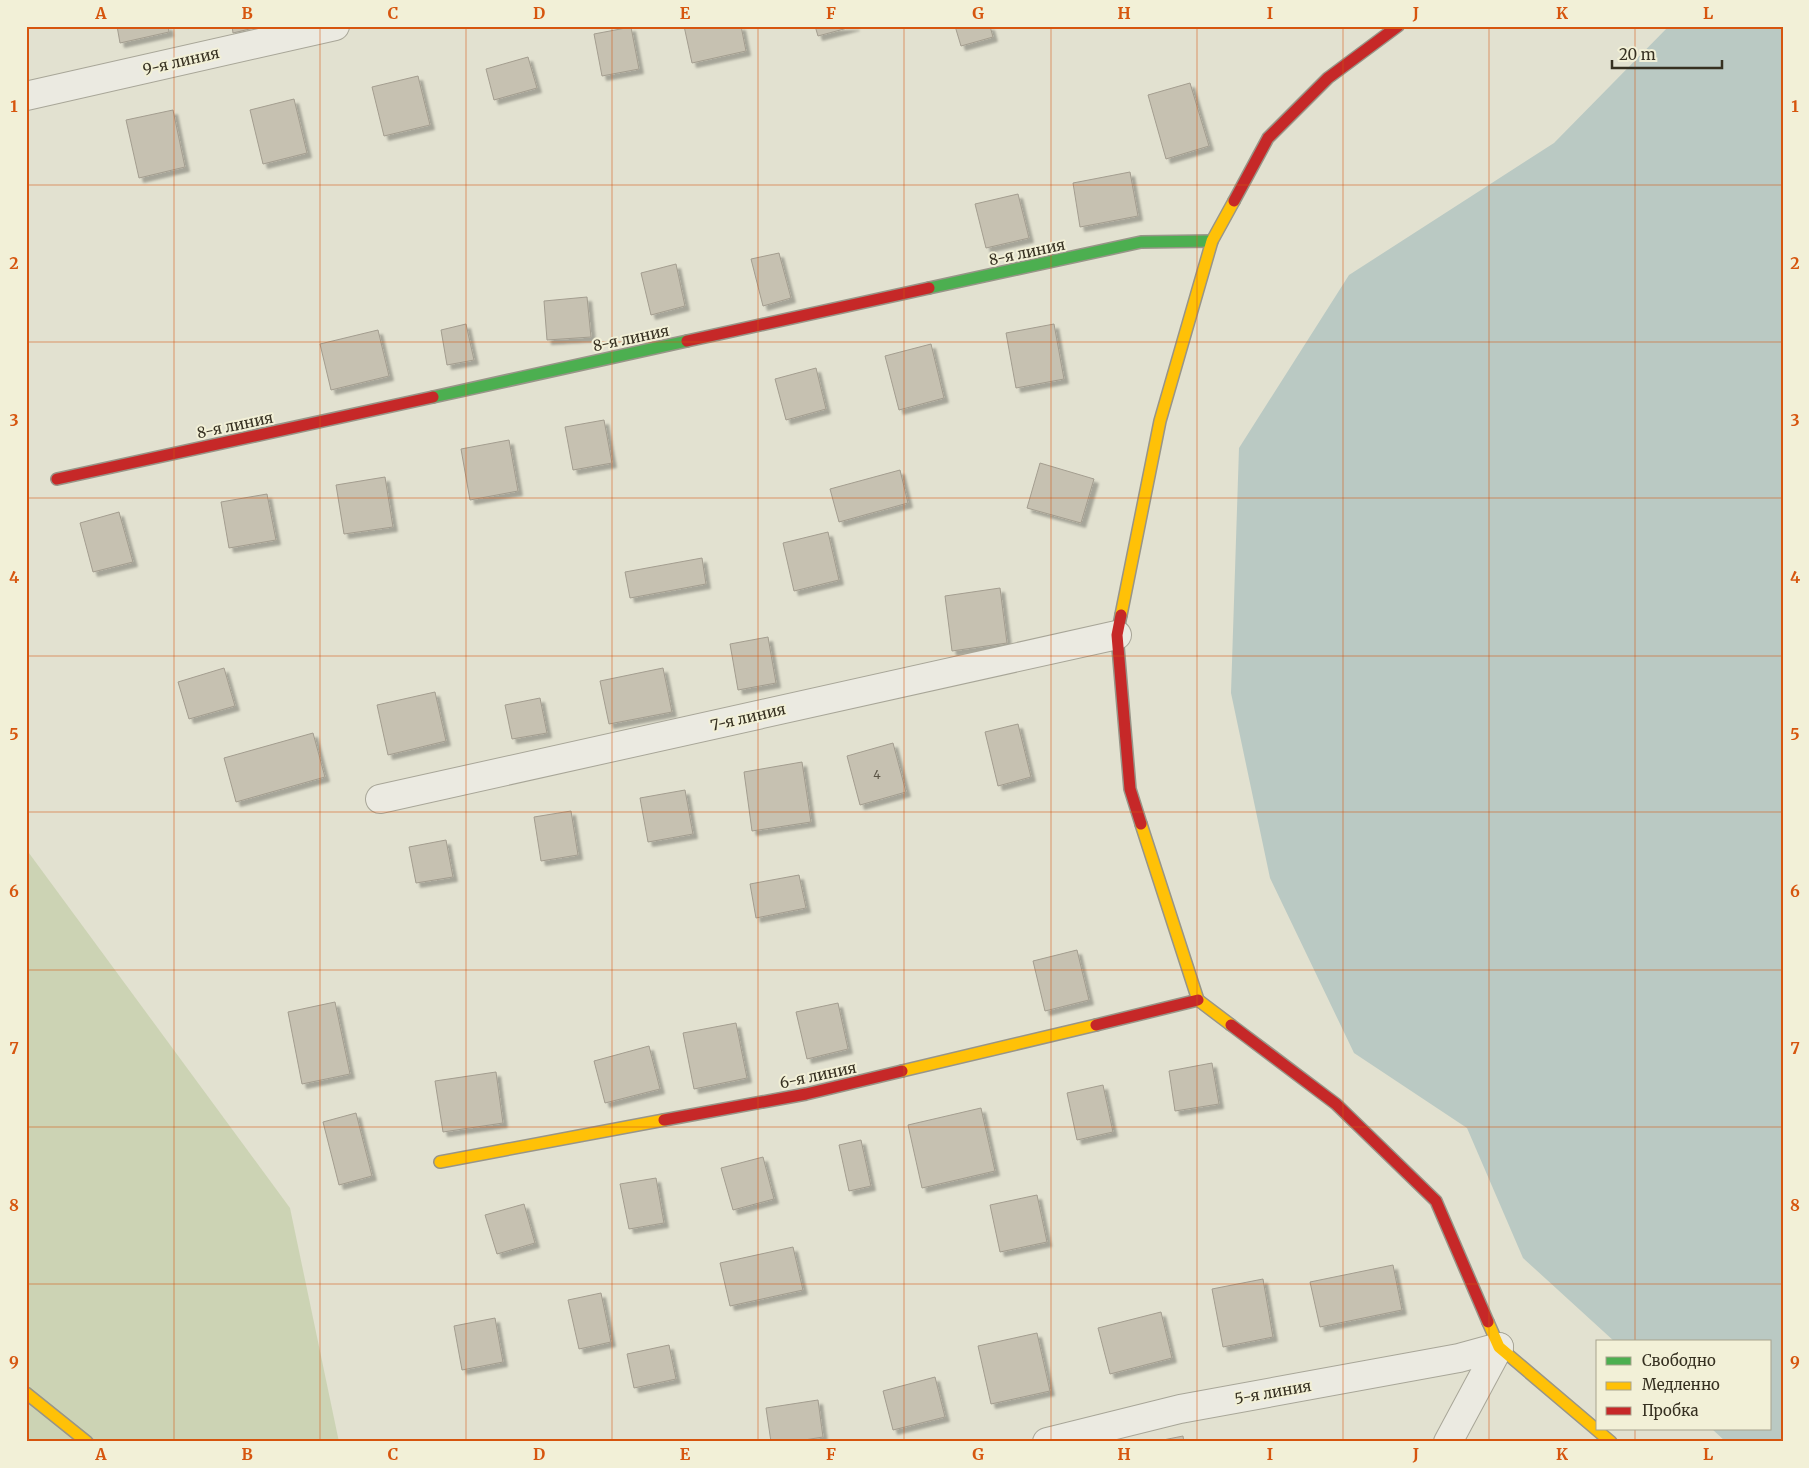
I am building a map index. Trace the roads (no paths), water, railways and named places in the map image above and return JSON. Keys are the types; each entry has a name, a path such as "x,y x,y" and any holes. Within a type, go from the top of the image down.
{"street":[{"name":"9-я линия","path":"26,96 335,26"},
{"path":"1398,26 1328,78 1268,138 1212,241 1160,421 1117,635 1130,790 1198,1000 1336,1104 1436,1201 1499,1347 1596,1429"},
{"name":"8-я линия","path":"57,479 1141,242 1212,241"},
{"name":"7-я линия","path":"380,800 1117,635"},
{"name":"6-я линия","path":"440,1162 806,1094 1198,1000"},
{"path":"1448,1442 1499,1347"},
{"name":"5-я линия","path":"1047,1442 1180,1409 1459,1358 1499,1347"},
{"path":"26,1393 87,1442"},
{"path":"1597,1430 1611,1442"}]}
